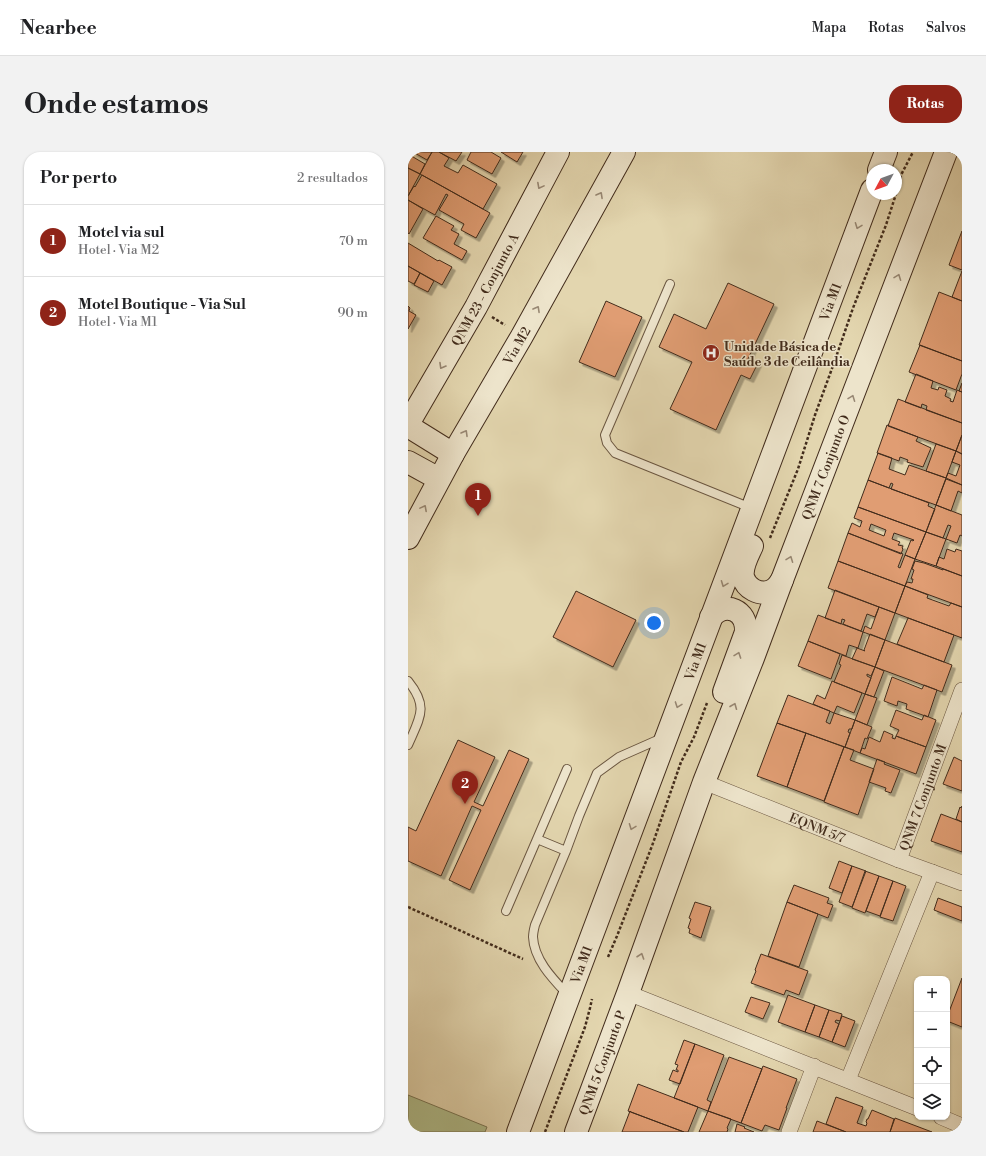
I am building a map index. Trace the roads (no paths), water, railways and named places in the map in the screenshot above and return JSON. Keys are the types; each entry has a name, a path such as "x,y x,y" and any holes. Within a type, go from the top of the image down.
{"main road":[{"name":"QNM 23 - Conjunto A","path":"408,425 476,307 558,152"},
{"name":"Via M2","path":"408,538 439,479 522,336 624,152"},
{"path":"881,164 886,152"},
{"name":"QNM 7 Conjunto O","path":"704,782 753,658 946,152"},
{"name":"Via M1","path":"518,1132 868,200"},
{"path":"782,580 777,587 771,591 763,593 749,587 743,577 743,571 797,429 807,362"},
{"path":"408,425 453,454"},
{"path":"408,462 439,479"},
{"path":"682,839 695,769 746,632 745,620 737,611 723,609 716,612 711,617"},
{"path":"628,993 682,839 704,782"},
{"name":"QNM 5 Conjunto P","path":"576,1132 628,993"}],"street":[{"name":"QNM 7 Conjunto M","path":"899,860 962,690"},
{"name":"EQNM 5/7","path":"704,782 899,860 962,883"},
{"path":"848,1080 932,872"},
{"path":"628,993 914,1107"},
{"path":"790,1132 814,1066"},
{"path":"947,1120 962,1126"}],"lane":[{"path":"670,284 605,435 607,443 615,453 752,509"},
{"path":"408,681 415,689 419,697 421,703 421,714 408,745"},
{"path":"569,995 557,984 539,959 533,937 535,925 597,773 619,757 667,736"},
{"path":"506,911 567,769"},
{"path":"537,840 566,851"}],"place":[{"name":"Unidade Básica de Saúde 3 de Ceilândia","path":"711,353"},
{"name":"Motel via sul","path":"478,516"},
{"name":"Motel Boutique - Via Sul","path":"465,804"}]}
